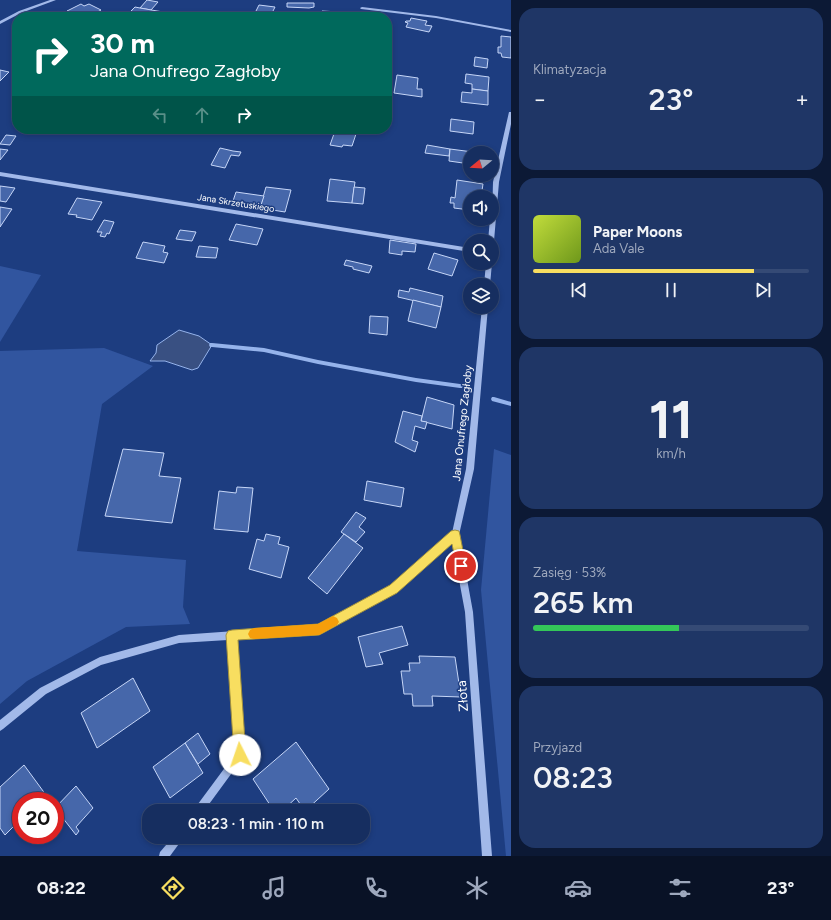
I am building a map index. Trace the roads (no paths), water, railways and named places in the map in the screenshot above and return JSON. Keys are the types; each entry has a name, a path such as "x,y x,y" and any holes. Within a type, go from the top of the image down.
{"street":[{"path":"20,12 54,0"},
{"path":"362,8 410,12 511,31"},
{"path":"0,23 12,16"},
{"path":"492,234 496,182 511,113"},
{"name":"Jana Skrzetuskiego","path":"0,174 463,249"},
{"name":"Jana Onufrego Zagłoby","path":"455,535 470,469 484,314"},
{"path":"0,726 43,691 100,661 179,639 319,629 394,589 455,535"},
{"name":"Złota","path":"455,535 469,612 487,856"},
{"path":"203,804 240,755 232,635"},
{"path":"164,856 173,844"}],"waterway":[{"path":"212,345 264,350 318,362 416,380 460,386"},
{"path":"494,399 511,404"}]}
